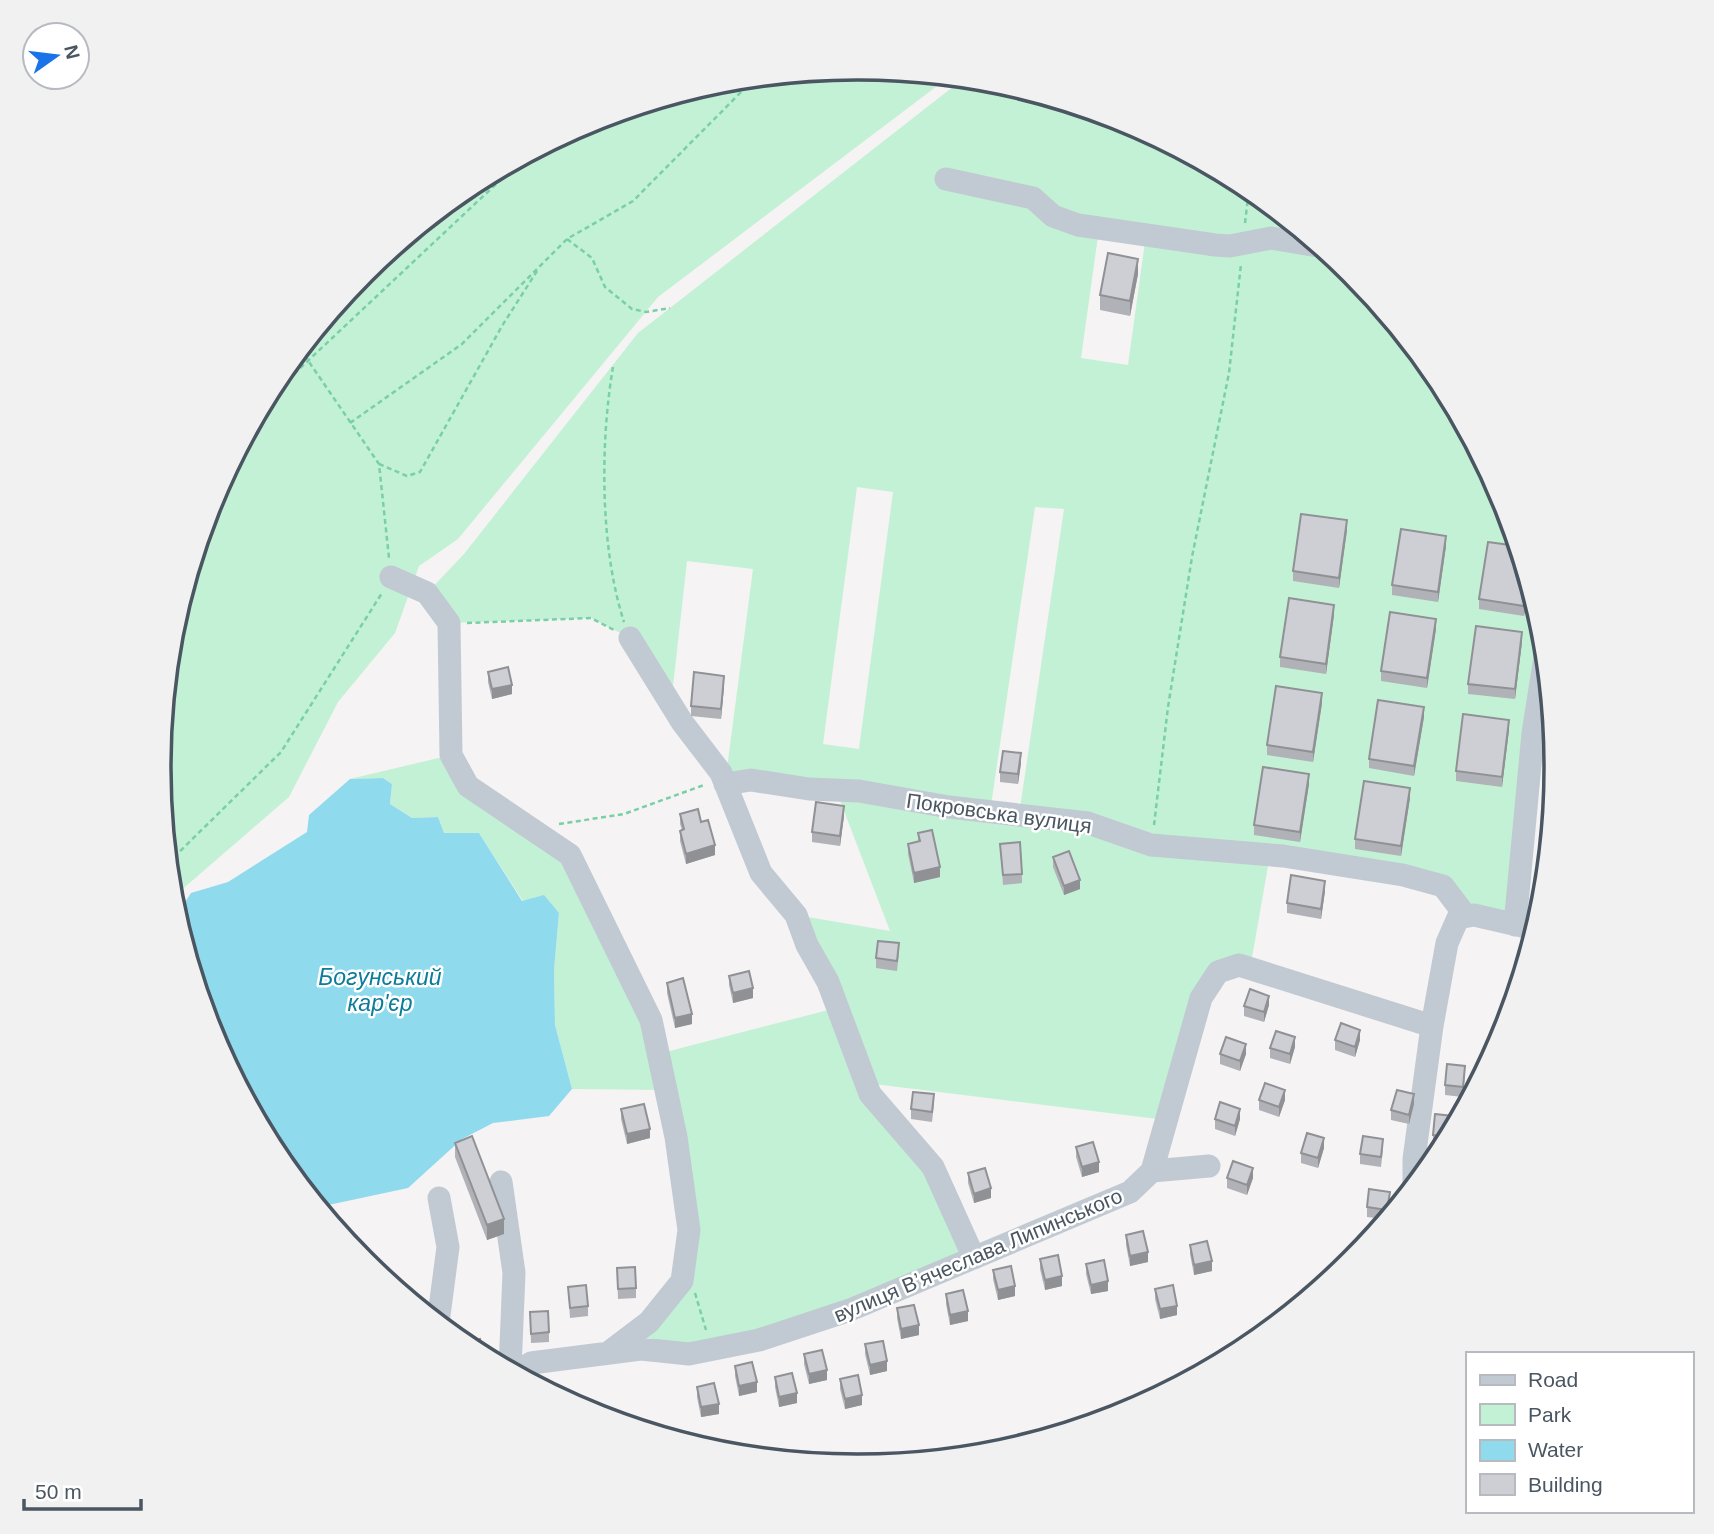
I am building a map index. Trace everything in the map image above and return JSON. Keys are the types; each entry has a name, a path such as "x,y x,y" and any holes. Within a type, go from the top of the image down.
{"street":[{"path":"946,179 1033,198 1053,216 1078,225 1214,245 1271,238 1300,243"},
{"path":"391,577 427,593 449,623 452,755 468,786 570,855 651,1020 676,1137 689,1230 682,1281 649,1322 608,1353"},
{"path":"630,638 725,784 761,873 796,915 807,945 828,982 870,1094 933,1167 974,1258"},
{"path":"1526,921 1542,728"},
{"name":"Покровська вулиця","path":"725,784 751,780 809,789 859,791 949,807 1088,823 1151,845 1283,856 1403,875 1443,886 1465,915"},
{"path":"1414,1168 1432,1026 1447,943 1458,918 1465,915 1524,927"},
{"path":"1209,1166 1152,1171 1200,998 1218,972 1239,965 1432,1026"},
{"name":"вулиця Вʼячеслава Липинського","path":"524,1368 531,1363 641,1349 689,1354 760,1340 850,1310 1130,1192 1152,1171"},
{"path":"500,1182 514,1273 510,1360"},
{"path":"438,1312 448,1247 439,1198"}],"path":[{"path":"350,423 462,344 567,239 633,201 743,90"},
{"path":"300,366 497,183"},
{"path":"1151,845 1190,571 1229,373 1247,203"},
{"path":"567,239 592,258 605,287 632,309 646,312 670,308"},
{"path":"379,464 407,476 420,472 502,326 541,265"},
{"path":"176,855 281,752 391,577 379,464 307,359"},
{"path":"613,367 606,405 607,502 614,590 630,638"},
{"path":"449,623 591,618 630,638"},
{"path":"532,829 624,814 705,785 725,784"},
{"path":"683,1272 699,1300 710,1350"}],"green space":[{"path":"857,80 938,85 658,297 458,539 419,566 395,633 338,702 289,797 182,890 172,812 172,722 176,677 194,589 207,546 241,463 286,386 341,314 404,251 439,222 514,172 594,133 679,104 767,86"},
{"path":"953,87 1035,104 1078,117 1161,151 1200,172 1275,222 1310,251 1373,314 1402,349 1452,424 1473,463 1507,546 1520,589 1538,677 1540,701 1515,925 1465,915 1442,886 1270,855 1250,969 1218,972 1166,1120 866,1083 901,1131 974,1258 760,1340 608,1353 682,1281 689,1230 666,1090 572,1089 555,1025 554,970 559,913 523,901 479,833 444,833 438,817 412,818 390,804 392,784 383,778 350,779 451,755 468,786 570,855 658,1054 836,1008 796,915 890,931 836,790 725,784 753,569 687,561 671,704 630,638 591,618 449,623 427,593 464,554 638,333","holes":["1098,236 1145,242 1128,365 1081,358","857,487 893,492 859,749 823,744","1035,507 1064,509 1019,815 990,812"]}],"water":[{"name":"Богунський кар'єр","path":"383,778 392,784 390,804 412,818 438,817 444,833 479,833 522,901 544,895 559,913 554,970 555,1025 572,1089 549,1116 493,1123 462,1139 408,1188 329,1205 286,1148 241,1071 207,988 184,903 191,893 228,882 307,832 309,815 350,779"}],"building":[{"path":"1108,253 1138,259 1130,301 1100,295"},
{"path":"1301,514 1347,520 1339,578 1293,571"},
{"path":"1401,529 1446,536 1438,592 1392,585"},
{"path":"1488,542 1506,545 1524,606 1479,599"},
{"path":"1289,598 1334,605 1326,664 1280,657"},
{"path":"1390,612 1436,619 1427,678 1381,671"},
{"path":"1476,626 1522,632 1515,689 1468,684"},
{"path":"508,667 512,685 492,689 488,672"},
{"path":"694,672 724,676 721,709 691,706"},
{"path":"1276,686 1322,693 1313,752 1267,745"},
{"path":"1378,700 1424,707 1414,766 1369,759"},
{"path":"1463,714 1509,720 1502,777 1456,771"},
{"path":"1003,751 1021,753 1018,774 1000,772"},
{"path":"1263,767 1309,774 1300,832 1254,825"},
{"path":"1364,781 1410,788 1401,846 1355,839"},
{"path":"816,802 844,806 840,836 812,832"},
{"path":"698,809 701,822 708,820 715,845 686,854 680,831 684,829 680,814"},
{"path":"932,830 940,867 914,873 908,844 920,841 918,833"},
{"path":"1020,842 1022,874 1003,875 1000,844"},
{"path":"1069,851 1080,880 1064,886 1053,857"},
{"path":"1291,875 1325,881 1321,909 1287,903"},
{"path":"878,941 899,943 897,961 876,958"},
{"path":"749,971 753,988 733,993 729,976"},
{"path":"683,978 692,1014 675,1018 667,983"},
{"path":"1250,989 1269,996 1264,1012 1244,1006"},
{"path":"1341,1023 1360,1030 1355,1047 1335,1040"},
{"path":"1276,1031 1295,1037 1290,1054 1270,1048"},
{"path":"1226,1037 1246,1044 1240,1061 1220,1054"},
{"path":"1447,1064 1465,1066 1463,1087 1445,1085"},
{"path":"1265,1083 1285,1090 1279,1107 1259,1100"},
{"path":"1397,1090 1414,1094 1409,1115 1391,1110"},
{"path":"913,1092 934,1094 932,1112 911,1109"},
{"path":"1220,1102 1240,1109 1235,1126 1215,1119"},
{"path":"644,1104 650,1129 627,1134 621,1109"},
{"path":"1435,1114 1449,1116 1436,1135 1433,1135"},
{"path":"1307,1133 1324,1138 1318,1158 1301,1153"},
{"path":"472,1136 504,1219 487,1225 455,1143"},
{"path":"1363,1136 1383,1139 1381,1157 1360,1154"},
{"path":"1093,1142 1099,1162 1082,1167 1076,1147"},
{"path":"1233,1161 1253,1168 1247,1185 1227,1178"},
{"path":"985,1168 991,1188 974,1194 968,1173"},
{"path":"1369,1189 1390,1192 1388,1201 1382,1209 1367,1207"},
{"path":"1143,1231 1148,1252 1130,1256 1126,1235"},
{"path":"1207,1241 1212,1261 1194,1265 1190,1245"},
{"path":"1058,1255 1062,1276 1045,1280 1040,1259"},
{"path":"1104,1260 1108,1281 1091,1285 1086,1264"},
{"path":"1011,1266 1015,1286 998,1290 993,1270"},
{"path":"635,1267 636,1288 618,1289 617,1268"},
{"path":"586,1285 588,1306 570,1308 568,1287"},
{"path":"1173,1285 1177,1306 1160,1309 1155,1289"},
{"path":"963,1290 968,1311 950,1315 946,1294"},
{"path":"914,1305 919,1325 901,1329 897,1308"},
{"path":"548,1311 549,1332 531,1334 530,1312"},
{"path":"883,1341 887,1361 870,1365 865,1344"},
{"path":"822,1350 827,1370 809,1374 804,1354"},
{"path":"752,1362 757,1382 739,1386 735,1366"},
{"path":"792,1373 797,1393 779,1397 775,1377"},
{"path":"858,1375 862,1395 845,1399 840,1379"},
{"path":"714,1383 719,1404 701,1407 697,1387"}]}
